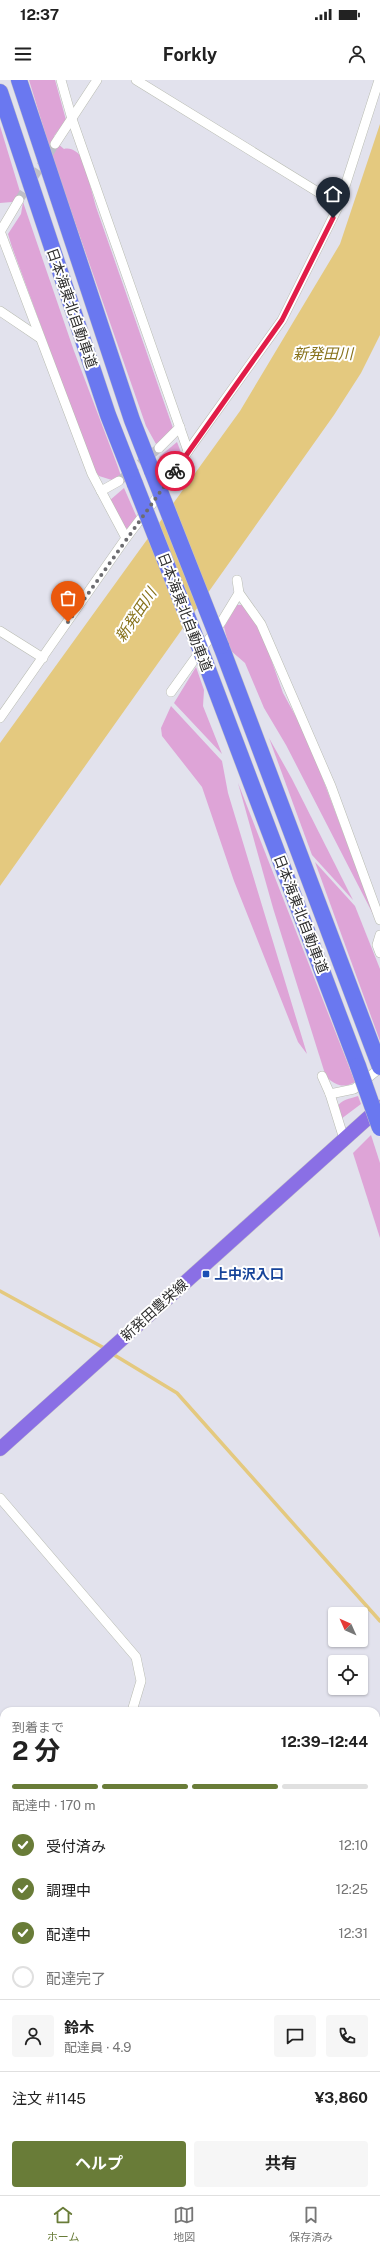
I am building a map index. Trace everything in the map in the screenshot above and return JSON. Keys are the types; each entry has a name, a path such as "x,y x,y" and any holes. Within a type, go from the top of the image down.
{"highway":[{"name":"日本海東北自動車道","path":"19,80 132,420 221,646 380,1068"},
{"name":"日本海東北自動車道","path":"0,92 108,415 206,664 380,1128"}],"main road":[{"name":"新発田豊栄線","path":"0,1449 380,1107"}],"street":[{"path":"60,80 72,119 188,451"},
{"path":"55,144 97,80"},
{"path":"136,80 339,205"},
{"path":"0,718 126,538 168,483 188,451 282,320 339,205 379,80"},
{"path":"19,200 0,232 92,474 126,538"},
{"path":"0,311 40,338"},
{"path":"159,448 180,427"},
{"path":"101,491 119,481"},
{"path":"237,580 239,593 261,624 331,786 380,920"},
{"path":"171,692 222,622 239,593"},
{"path":"0,631 43,658"},
{"path":"380,935 377,945 380,953"},
{"path":"330,1094 354,1089 380,1068"},
{"path":"322,1076 330,1094 344,1139"},
{"path":"0,1498 136,1657 141,1680 133,1707"}],"shaded area":[{"path":"29,80 55,80 66,120 54,136 56,140 50,149"},
{"path":"0,126 21,195 15,204 12,202 0,203"},
{"path":"58,144 64,149 69,149 79,154 83,159 96,207 174,431 156,444 146,426 54,162 52,153"},
{"path":"23,202 74,351 121,476 115,481 99,476 94,470 12,247 8,234 21,214"},
{"path":"177,442 182,455 167,479 159,457"},
{"path":"124,488 138,520 127,529 118,520 109,501"},
{"path":"237,605 242,605 260,628 283,693 307,737 376,920 286,745 264,708 245,663 230,650 224,627"},
{"path":"196,667 204,690 203,706 222,754 174,703"},
{"path":"171,706 222,761 228,793 307,1054 298,1042 234,881 202,787 162,736 161,728"},
{"path":"269,738 292,779 353,900 312,855"},
{"path":"238,783 355,1082 351,1084 343,1086 326,1077 273,908"},
{"path":"315,862 355,906 380,969 380,1041"},
{"path":"358,1096 361,1104 341,1119 336,1108 338,1105 343,1101"},
{"path":"371,1135 380,1163 380,1238 353,1153"}],"water":[{"name":"新発田川","path":"380,124 380,335 361,373 334,415 0,886 0,743 240,411 340,244"}],"waterway":[{"path":"0,1291 106,1349"},
{"path":"111,1353 177,1393 380,1621"}],"tunnel":[{"path":"19,200 55,144"},
{"path":"119,481 159,448"}],"way so far":[{"path":"68,622 126,538 168,483 175,471"}],"place":[{"name":"上中沢入口","path":"206,1274"}],"route":[{"path":"175,471 282,320 333,218"}]}
